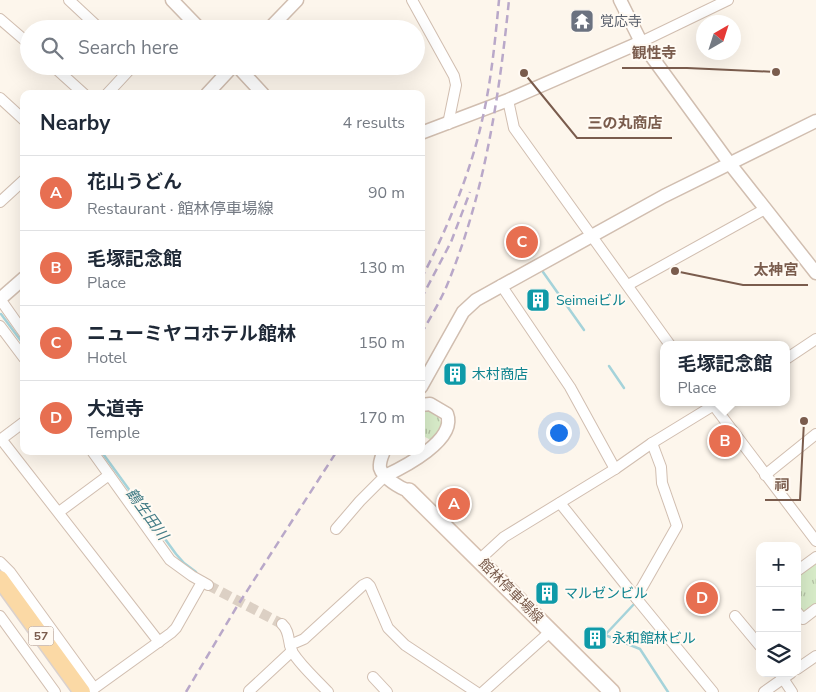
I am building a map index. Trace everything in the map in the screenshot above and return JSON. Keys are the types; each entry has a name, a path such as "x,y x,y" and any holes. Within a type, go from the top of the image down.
{"main road":[{"name":"館林停車場線","path":"409,491 612,692"},
{"name":"57","path":"0,580 89,691"},
{"name":"57","path":"0,597 68,692"}],"street":[{"path":"172,0 191,20"},
{"path":"278,20 297,0"},
{"path":"412,0 423,20"},
{"path":"620,0 641,42 730,164 816,272"},
{"path":"425,132 508,100 641,42 728,0"},
{"path":"73,1 91,20"},
{"path":"0,19 20,36"},
{"path":"425,24 454,76 456,85 448,124"},
{"path":"63,75 80,90"},
{"path":"111,90 125,75"},
{"path":"211,90 226,75"},
{"path":"244,75 259,90"},
{"path":"508,100 514,128 667,341"},
{"path":"2,103 20,117"},
{"path":"425,380 468,306 501,285 590,235 816,121"},
{"path":"0,202 20,184"},
{"path":"628,285 765,209"},
{"path":"20,282 0,299 20,327"},
{"path":"501,285 570,387 615,469"},
{"path":"0,326 20,353"},
{"path":"790,356 816,339"},
{"path":"425,452 444,434 448,426 447,414 426,404 426,388 429,374"},
{"path":"479,560 504,537 615,469 711,406"},
{"path":"715,406 816,541"},
{"path":"20,425 0,440 159,642"},
{"path":"765,475 816,434"},
{"path":"636,598 677,526 662,483 661,467 652,443"},
{"path":"0,562 10,572 89,691 176,628 205,584 170,560 95,455"},
{"path":"383,455 380,466 385,476 402,489 409,491"},
{"path":"336,529 385,476 412,462 421,455"},
{"path":"409,491 403,474 412,462"},
{"path":"58,512 109,475"},
{"path":"560,503 713,692"},
{"path":"801,568 816,557"},
{"path":"249,691 289,651 367,583 388,628 405,645 473,691"},
{"path":"801,617 803,619 816,609"},
{"path":"0,616 55,692"},
{"path":"734,616 756,641"},
{"path":"282,624 286,629 289,651 328,692"},
{"path":"483,692 551,631"},
{"path":"801,666 816,656"},
{"path":"373,677 387,692"},
{"path":"764,692 783,677"},
{"path":"786,677 792,692"}],"green space":[{"path":"425,408 438,416 442,427 431,440 425,437"},
{"path":"816,560 816,605 804,614 801,612 801,571"}],"waterway":[{"path":"543,272 584,330"},
{"name":"鶴生田川","path":"1,314 20,340"},
{"path":"609,366 624,388"},
{"name":"鶴生田川","path":"104,455 176,554 196,572"},
{"path":"635,603 605,635 640,649 668,692"}],"tunnel":[{"path":"208,585 282,624"}],"railway":[{"path":"425,271 456,203 476,144 490,79 499,0"},
{"path":"425,327 445,290 459,255 480,184 495,111 509,0"},
{"path":"425,291 451,242 470,192"},
{"path":"186,692 236,608 334,455"}],"place":[{"name":"覚応寺","path":"582,21"},
{"name":"観性寺","path":"776,72"},
{"name":"三の丸商店","path":"524,73"},
{"name":"ニューミヤコホテル館林","path":"522,242"},
{"name":"太神宮","path":"675,271"},
{"name":"Seimeiビル","path":"538,300"},
{"name":"木村商店","path":"455,374"},
{"name":"祠","path":"804,421"},
{"name":"毛塚記念館","path":"725,441"},
{"name":"花山うどん","path":"454,504"},
{"name":"マルゼンビル","path":"547,593"},
{"name":"大道寺","path":"702,598"},
{"name":"永和館林ビル","path":"595,638"}]}
